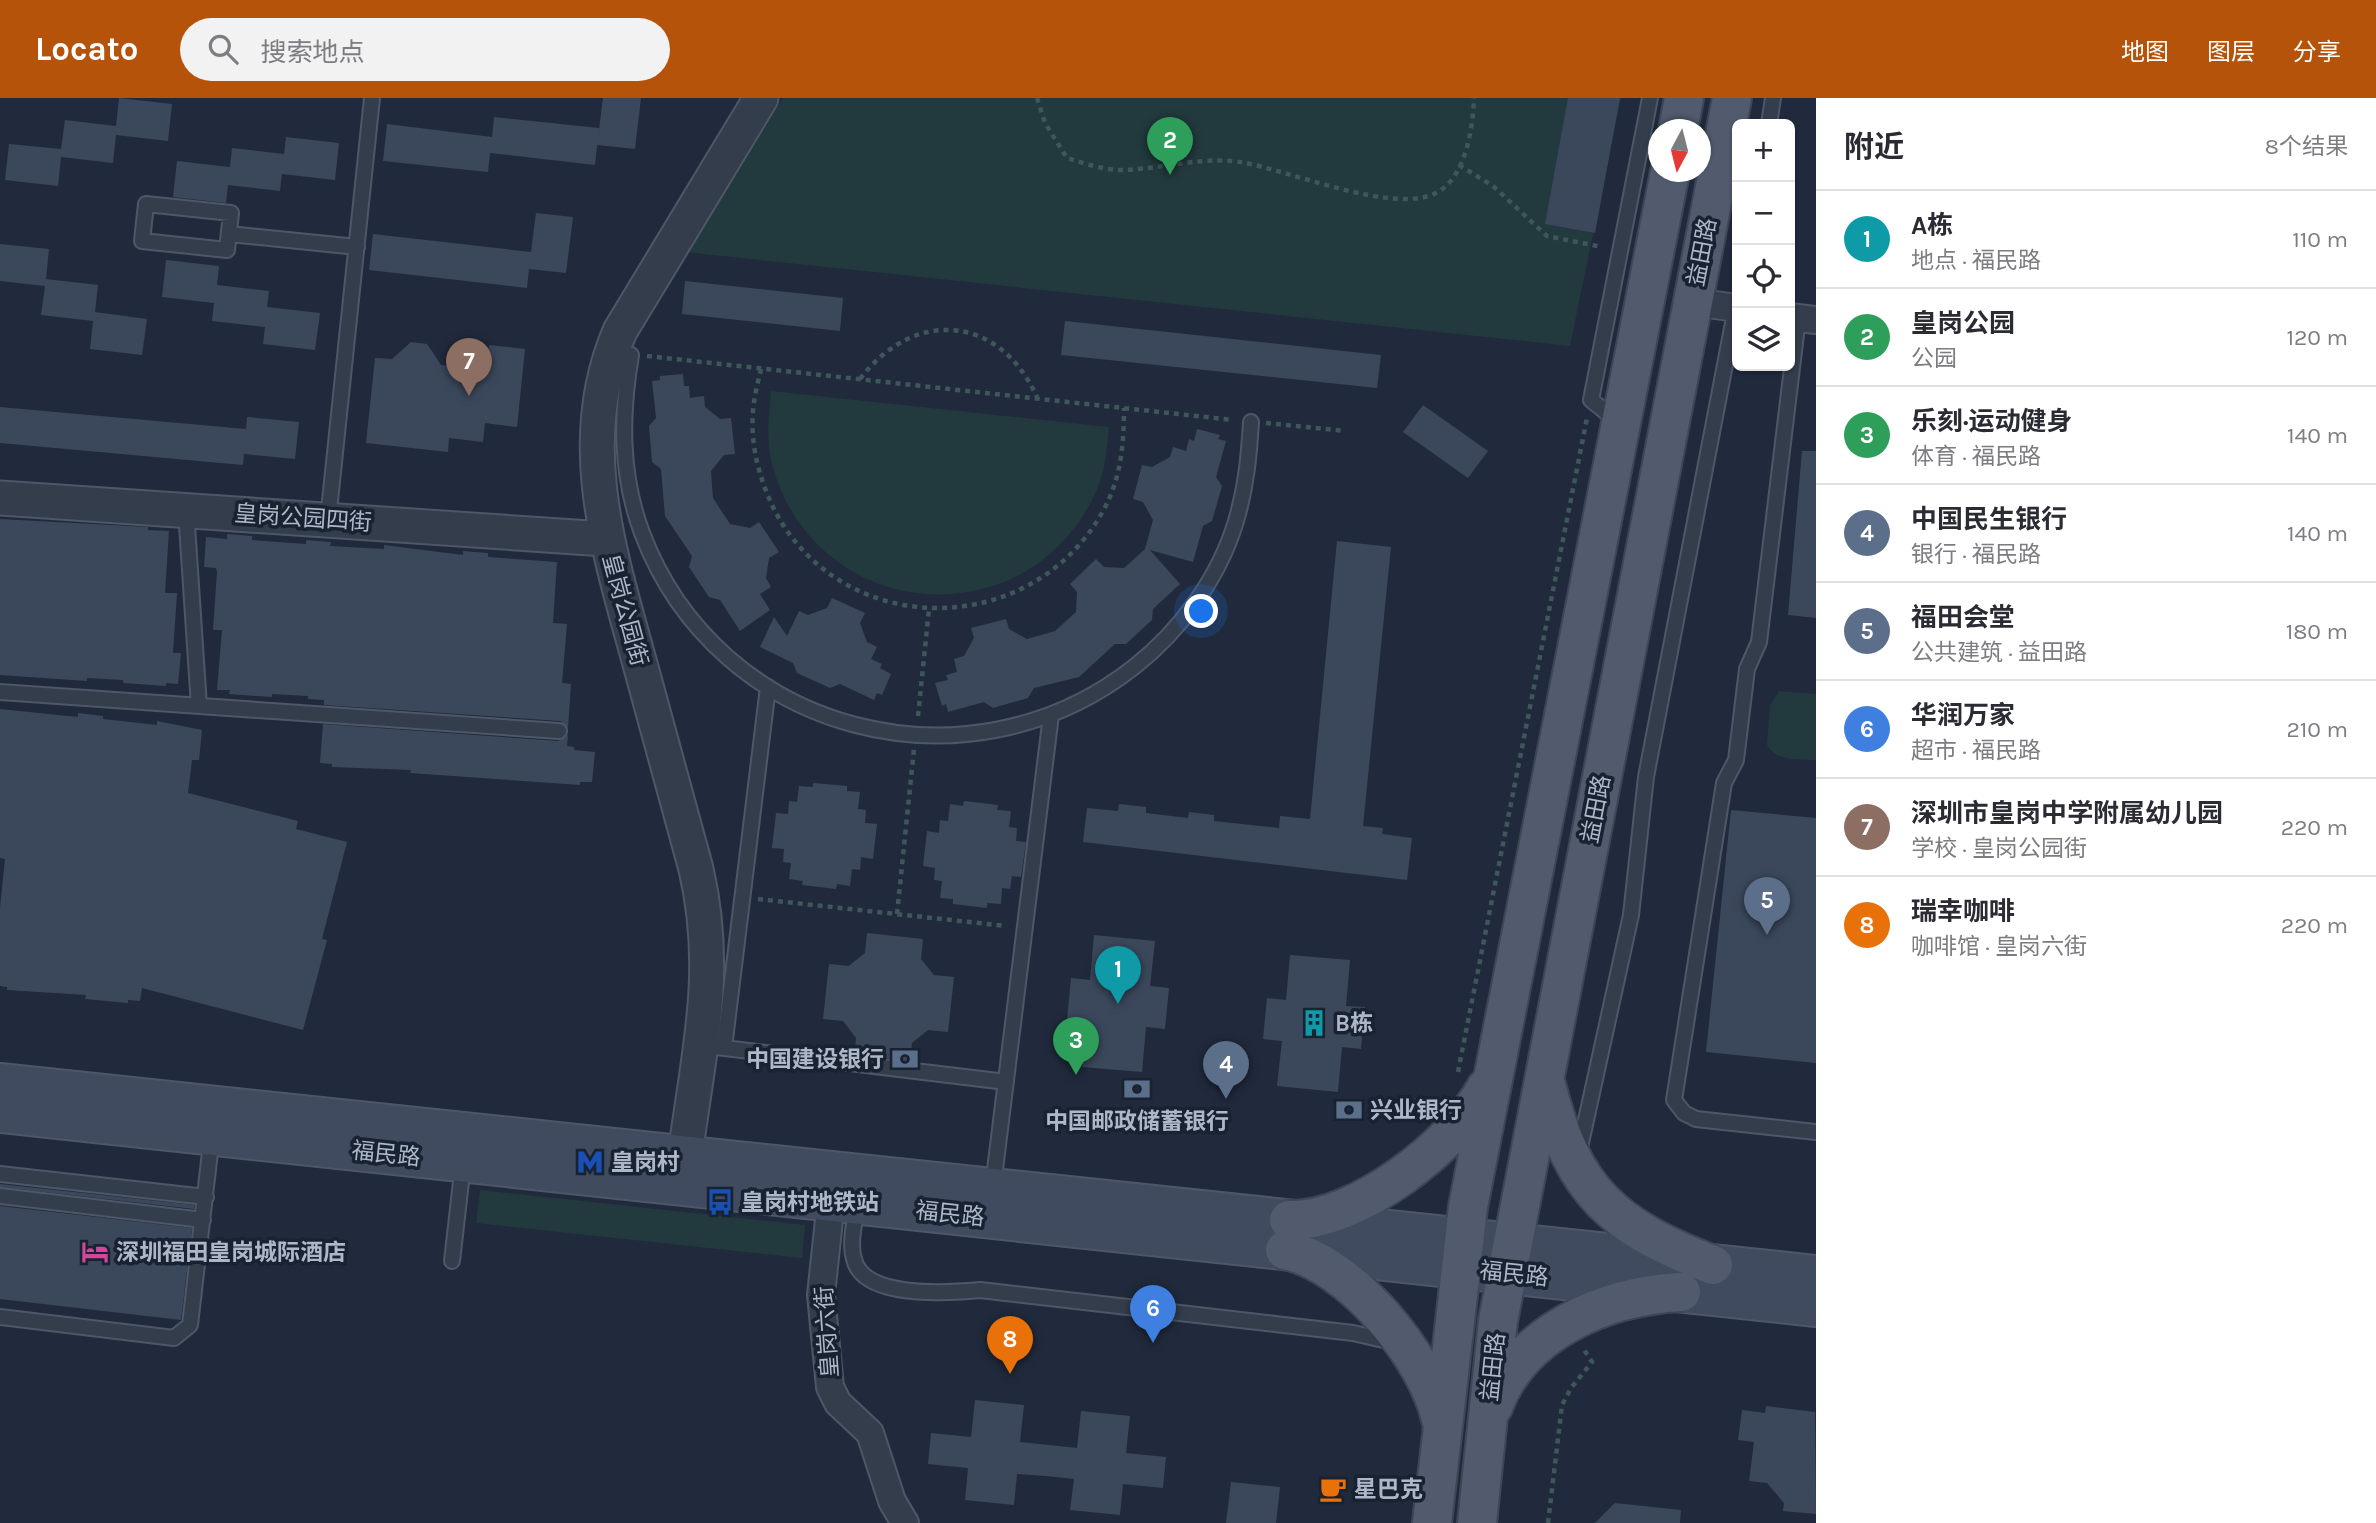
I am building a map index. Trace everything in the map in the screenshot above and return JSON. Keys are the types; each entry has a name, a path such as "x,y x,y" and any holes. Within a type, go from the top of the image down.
{"main road":[{"path":"1680,119 1684,98"},
{"name":"益田路","path":"1477,1523 1498,1321 1732,98"},
{"name":"益田路","path":"1432,1523 1461,1253 1668,182"},
{"path":"1442,1426 1435,1398 1410,1354 1386,1321 1351,1284 1287,1235 1315,1217 1346,1206 1425,1159 1451,1136 1474,1109 1497,1060"},
{"path":"1545,1078 1556,1123 1576,1167 1598,1197 1622,1220 1659,1244 1713,1265"},
{"name":"福民路","path":"0,1083 993,1188 1287,1235"},
{"name":"福民路","path":"0,1113 844,1203 1287,1235 1510,1258 1713,1265 1816,1275"},
{"name":"福民路","path":"1510,1258 1681,1292 1816,1307"},
{"path":"1487,1422 1497,1395 1511,1373 1534,1348 1563,1326 1620,1300 1681,1292"}],"street":[{"name":"皇岗公园街","path":"685,1156 712,1046 702,895 606,539 597,478 596,431 601,393 612,351 632,311 761,98"},
{"path":"1693,302 1732,306"},
{"name":"皇岗公园四街","path":"0,498 606,539"},
{"name":"皇岗六街","path":"844,1203 821,1295 830,1387 838,1404 870,1433 892,1501 905,1523"}],"lane":[{"path":"328,520 372,98"},
{"path":"1621,423 1591,400 1650,98"},
{"path":"1770,119 1773,98"},
{"path":"146,204 231,213 229,234 228,250 142,241 146,204"},
{"path":"229,234 357,247"},
{"path":"1576,1167 1631,915 1646,777 1737,308"},
{"path":"1801,318 1759,642 1747,669 1736,760 1724,783 1674,1100 1684,1113 1696,1119 1816,1132"},
{"path":"631,355 624,399 623,444 630,489 642,532 660,573 685,611 714,645 768,687 828,718 871,730 916,736 968,736 1018,727 1051,715 1112,684 1153,652 1187,614 1216,570 1236,523 1248,473 1251,422"},
{"path":"186,510 200,706"},
{"path":"768,687 742,898 712,1046 1006,1082"},
{"path":"0,692 559,731"},
{"path":"993,1188 1051,715"},
{"path":"0,1317 174,1338 190,1325 212,1135"},
{"path":"452,1261 463,1162"},
{"path":"0,1174 206,1197"},
{"path":"0,1196 203,1220"},
{"path":"844,1203 854,1260 864,1277 876,1285 947,1294 980,1290 1353,1333 1389,1341 1410,1354"}],"path":[{"path":"1037,98 1045,123 1067,158 1117,170 1209,160 1240,162 1362,194 1410,199 1437,193 1448,185 1470,136 1474,98"},
{"path":"1459,165 1493,186 1547,236 1603,247"},
{"path":"860,379 875,359 895,344 930,332 968,332 991,342 1011,356 1027,376 1037,398"},
{"path":"631,355 1345,431"},
{"path":"761,369 753,410 755,452 766,493 786,530 814,562 848,586 887,602 929,609 965,608 999,599 1031,585 1060,564 1076,548 1104,510 1117,477 1124,443 1124,408"},
{"path":"1457,1076 1591,400"},
{"path":"897,914 929,609"},
{"path":"742,898 1025,928"},
{"path":"1548,1523 1562,1405 1571,1388 1592,1362 1563,1326"}],"green space":[{"path":"783,98 1621,98 1570,346 685,252"},
{"path":"771,391 1109,427 1103,470 1095,494 1062,542 1020,575 972,592 921,594 872,581 828,554 793,514 769,451"},
{"path":"1779,691 1816,694 1816,760 1782,757 1767,745 1770,705"},
{"path":"480,1190 805,1225 802,1258 476,1223"}],"building":[{"path":"119,98 172,104 168,141 116,135 113,163 61,157 58,186 5,180 9,144 61,149 65,120 116,126"},
{"path":"603,98 641,98 635,149 597,145"},
{"path":"1568,98 1620,98 1595,233 1545,224"},
{"path":"494,117 599,128 595,165 490,153 488,172 383,161 387,124 492,137"},
{"path":"286,137 339,143 335,180 282,174 280,191 228,185 226,203 173,197 177,161 230,167 232,148 284,154"},
{"path":"536,213 573,217 566,273 529,269 527,288 369,270 373,234 531,252"},
{"path":"0,244 49,249 46,279 98,285 95,312 147,319 142,355 90,349 93,321 41,315 45,286 0,281"},
{"path":"166,260 219,266 217,285 269,291 267,307 320,313 315,350 263,344 265,327 212,321 214,303 162,297"},
{"path":"685,281 843,298 840,331 682,314"},
{"path":"1065,321 1381,355 1377,388 1061,355"},
{"path":"411,342 427,344 441,365 486,370 489,345 525,349 517,427 485,423 483,442 449,438 448,452 366,443 375,358 392,359"},
{"path":"683,374 684,386 689,386 690,398 704,396 705,407 720,419 731,418 735,454 724,455 711,471 713,498 730,524 750,528 759,522 779,552 769,558 766,578 771,587 760,594 770,610 740,631 720,600 709,597 689,567 692,556 665,516 661,469 652,462 649,426 656,418 652,381 660,380 660,376"},
{"path":"1423,405 1488,451 1468,478 1403,432"},
{"path":"0,407 246,429 247,417 299,422 295,459 244,454 243,465 0,443"},
{"path":"1197,429 1220,435 1218,439 1226,441 1216,477 1222,486 1212,521 1203,526 1193,562 1150,550 1180,584 1153,609 1152,620 1126,644 1115,644 1079,677 1034,688 1028,698 993,708 984,702 948,712 946,704 942,706 935,683 948,680 946,675 957,672 954,659 964,656 974,638 971,628 1006,619 1009,629 1027,639 1055,631 1076,612 1077,592 1070,584 1096,559 1104,567 1124,568 1145,549 1153,520 1143,502 1133,499 1142,465 1152,467 1170,457 1173,447 1186,451 1189,439 1194,441"},
{"path":"1802,451 1816,451 1816,618 1788,615"},
{"path":"0,519 148,527 148,530 169,531 165,593 177,593 173,653 181,653 178,684 166,683 166,686 123,683 123,680 87,678 87,681 0,675"},
{"path":"227,534 252,536 252,540 306,544 306,540 331,542 330,546 384,549 384,545 463,555 463,551 488,553 488,557 557,562 553,623 567,624 562,683 571,684 568,728 560,721 324,705 324,700 308,699 308,696 272,694 272,697 229,694 230,690 217,690 222,630 213,630 217,572 216,568 204,567 206,537 227,539"},
{"path":"1337,541 1391,547 1363,826 1383,828 1382,834 1412,838 1407,880 1083,842 1087,808 1118,811 1119,804 1146,807 1146,813 1188,818 1189,812 1214,815 1214,821 1279,828 1280,816 1310,819"},
{"path":"832,598 865,613 860,623 867,642 877,647 871,659 882,664 880,668 891,674 882,695 877,693 874,700 840,684 830,688 797,673 793,663 760,647 774,617 787,636 799,611 808,615 827,608"},
{"path":"0,709 78,717 78,713 103,716 103,719 157,725 157,721 202,730 199,760 192,760 188,793 298,821 296,829 347,842 322,939 327,940 303,1030 142,988 140,1001 128,1000 128,1003 85,999 86,995 7,990 7,987 0,986 0,908 5,859 0,858"},
{"path":"323,724 558,741 568,735 567,746 574,747 574,750 595,752 592,782 580,782 580,785 410,773 411,770 332,767 332,764 320,763"},
{"path":"813,783 847,786 847,791 860,792 858,809 866,810 865,823 877,824 873,859 861,857 860,870 852,869 850,886 837,884 836,889 802,885 803,881 789,879 791,863 783,862 784,849 772,848 776,813 788,814 789,801 797,802 799,786 813,787"},
{"path":"964,801 998,805 997,810 1011,811 1009,827 1017,828 1016,841 1026,842 1021,877 1012,876 1010,889 1002,888 1001,904 987,903 987,908 953,904 953,899 940,898 942,881 934,880 935,868 923,866 927,831 939,833 940,820 948,821 950,804 963,806"},
{"path":"1731,810 1816,818 1816,1063 1706,1052"},
{"path":"867,933 923,939 921,959 934,975 954,977 948,1032 928,1030 912,1043 910,1061 855,1054 856,1038 843,1021 823,1019 829,964 849,966 865,953"},
{"path":"1094,935 1155,941 1150,986 1169,988 1165,1029 1146,1027 1142,1072 1082,1067 1086,1021 1067,1020 1071,978 1090,980"},
{"name":"B栋","path":"1290,955 1350,960 1346,1006 1365,1007 1361,1049 1342,1047 1338,1092 1277,1086 1282,1041 1263,1039 1267,998 1286,1000"},
{"path":"0,1184 194,1205 194,1209 0,1187"},
{"name":"深圳福田皇岗城际酒店","path":"0,1206 192,1228 181,1320 0,1299"},
{"path":"975,1400 1024,1405 1020,1442 1077,1448 1081,1411 1130,1416 1126,1453 1166,1457 1163,1488 1123,1484 1120,1515 1070,1510 1074,1479 1046,1476 1017,1474 1014,1505 965,1500 968,1468 928,1464 931,1433 971,1437"},
{"path":"1766,1406 1815,1412 1816,1514 1783,1511 1784,1503 1767,1483 1749,1481 1754,1442 1738,1440 1742,1410 1765,1413"},
{"path":"1231,1482 1280,1487 1276,1523 1226,1523"},
{"path":"1615,1503 1681,1510 1680,1523 1595,1523"}],"place":[{"name":"皇岗公园","path":"1170,175"},
{"name":"深圳市皇岗中学附属幼儿园","path":"469,396"},
{"name":"福田会堂","path":"1767,935"},
{"name":"A栋","path":"1118,1004"},
{"name":"B栋","path":"1314,1023"},
{"name":"中国建设银行","path":"905,1059"},
{"name":"乐刻·运动健身","path":"1076,1075"},
{"name":"中国邮政储蓄银行","path":"1137,1089"},
{"name":"中国民生银行","path":"1226,1099"},
{"name":"兴业银行","path":"1349,1110"},
{"name":"皇岗村","path":"590,1162"},
{"name":"皇岗村地铁站","path":"720,1202"},
{"name":"深圳福田皇岗城际酒店","path":"95,1252"},
{"name":"华润万家","path":"1153,1343"},
{"name":"瑞幸咖啡","path":"1010,1374"},
{"name":"星巴克","path":"1333,1489"}]}
